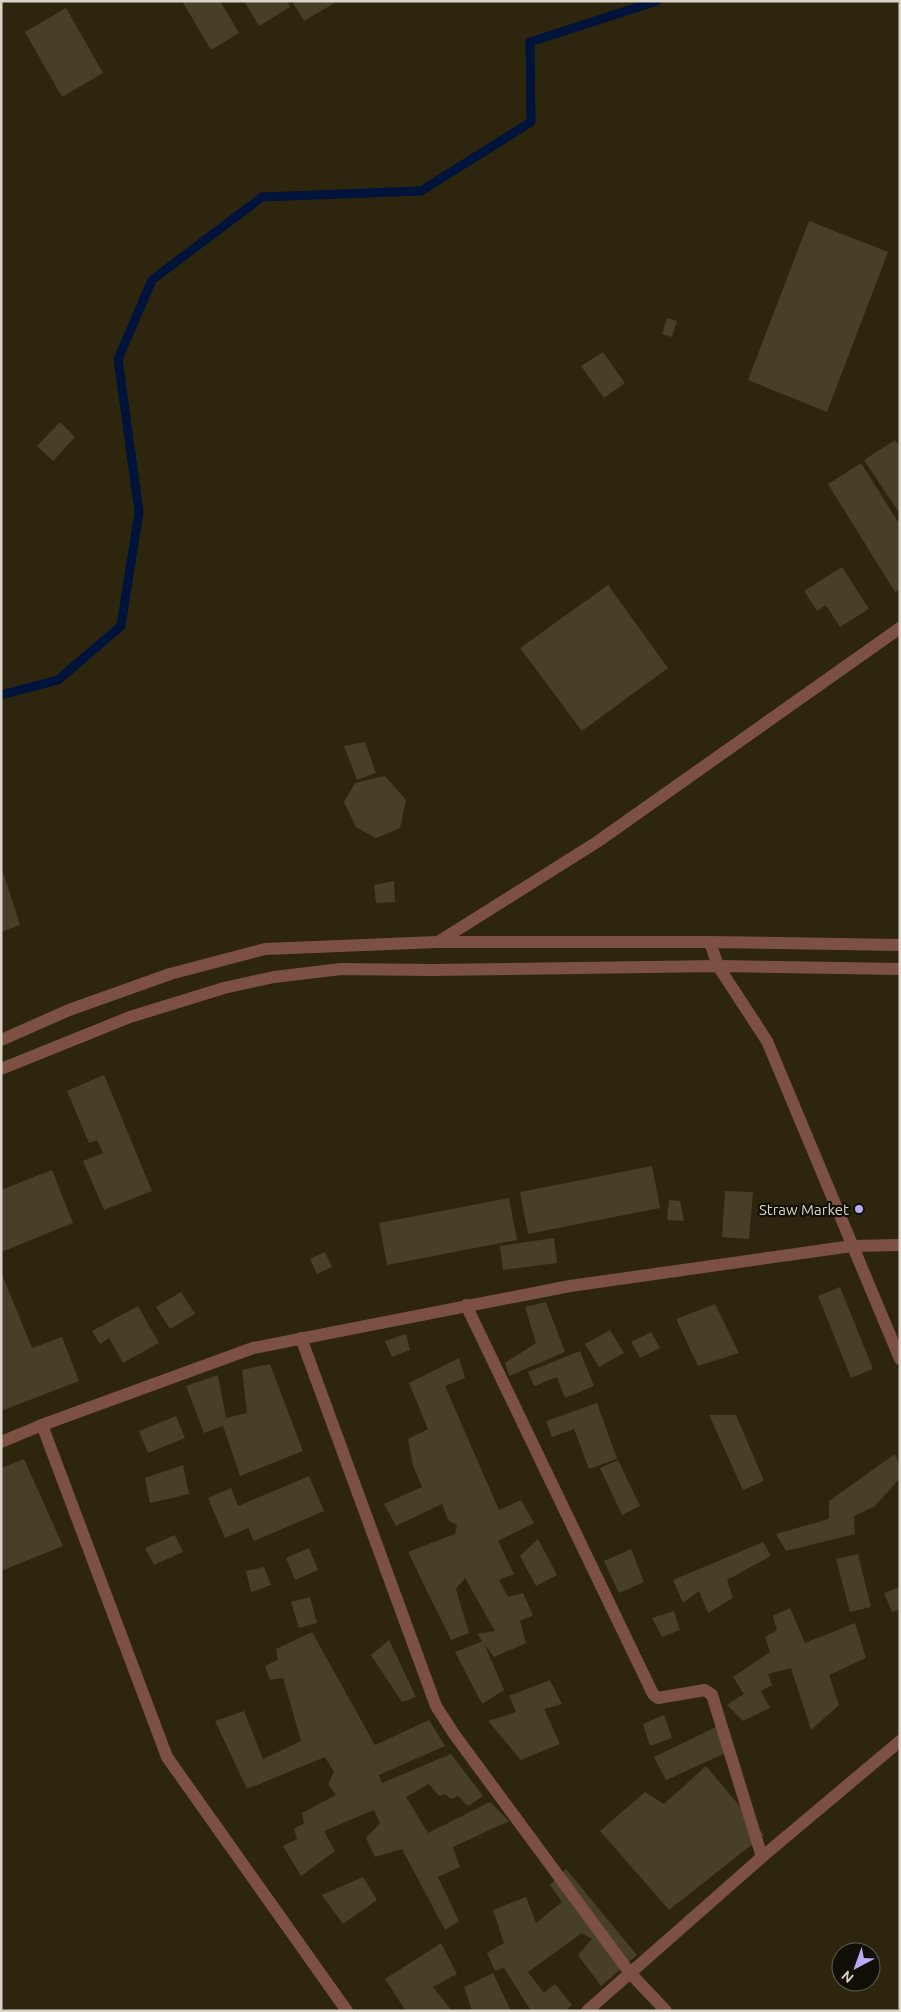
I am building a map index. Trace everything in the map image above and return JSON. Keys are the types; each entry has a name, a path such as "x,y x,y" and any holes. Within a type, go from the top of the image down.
{"street":[{"path":"438,942 597,842 900,628"},
{"path":"1,1040 70,1010 161,977 265,949 438,942 710,942 900,945"},
{"path":"710,942 718,966 767,1041 900,1359"},
{"path":"1,1069 130,1017 224,988 274,977 341,969 431,970 718,966 900,969"},
{"path":"1,1442 42,1425 253,1348 570,1286 852,1246 900,1245"},
{"path":"466,1305 653,1694 658,1698 705,1690 712,1695 762,1857"},
{"path":"300,1338 436,1706 454,1734 630,1973 666,2011"},
{"path":"42,1425 167,1757 215,1828 347,2011"},
{"path":"588,2011 762,1857 900,1741"}],"building":[{"path":"182,1 220,1 239,33 211,50"},
{"path":"244,1 287,1 290,7 259,26"},
{"path":"292,1 338,1 304,21"},
{"path":"66,8 103,73 62,97 25,32"},
{"path":"809,221 888,252 827,412 748,380"},
{"path":"667,318 677,321 672,337 662,334"},
{"path":"603,352 625,383 604,398 581,366"},
{"path":"60,422 75,437 53,461 37,446"},
{"path":"895,440 900,447 900,514 864,460"},
{"path":"861,463 900,525 900,589 895,592 828,484"},
{"path":"842,567 869,609 840,627 826,605 817,611 804,591"},
{"path":"608,585 668,668 582,731 520,648"},
{"path":"365,742 376,773 357,780 344,746"},
{"path":"385,776 406,800 400,828 376,838 356,827 344,802 355,783"},
{"path":"1,866 20,925 1,932"},
{"path":"394,881 395,902 376,903 374,885"},
{"path":"104,1075 152,1191 104,1210 83,1161 103,1153 97,1140 89,1143 67,1091"},
{"path":"652,1166 660,1208 528,1234 520,1192"},
{"path":"52,1170 73,1223 1,1252 1,1190"},
{"path":"725,1191 753,1192 749,1239 722,1237"},
{"path":"509,1198 517,1240 387,1265 379,1223"},
{"path":"669,1200 680,1201 684,1221 667,1220"},
{"path":"554,1238 557,1263 503,1270 500,1246"},
{"path":"325,1252 332,1267 317,1274 310,1259"},
{"path":"1,1272 32,1348 62,1337 79,1381 1,1411"},
{"path":"840,1287 873,1369 851,1378 818,1296"},
{"path":"181,1292 195,1314 170,1329 156,1307"},
{"path":"546,1302 565,1352 509,1376 505,1363 536,1343 525,1307"},
{"path":"715,1304 739,1353 698,1366 676,1319"},
{"path":"138,1306 159,1343 123,1363 109,1338 100,1344 92,1331"},
{"path":"610,1330 624,1353 599,1367 585,1344"},
{"path":"651,1332 660,1348 640,1358 631,1342"},
{"path":"406,1334 410,1350 392,1357 385,1341"},
{"path":"580,1351 594,1386 565,1398 557,1377 534,1386 528,1372"},
{"path":"459,1358 465,1378 445,1386 499,1510 521,1500 534,1523 498,1541 514,1574 499,1580 508,1597 523,1593 533,1615 520,1621 526,1643 494,1657 477,1634 495,1631 465,1578 456,1589 469,1633 451,1640 408,1552 455,1534 457,1525 448,1520 442,1504 396,1526 384,1504 422,1487 413,1466 408,1439 428,1429 409,1383"},
{"path":"270,1364 303,1451 240,1476 223,1426 204,1433 186,1386 218,1375 226,1418 247,1413 242,1370"},
{"path":"597,1403 617,1459 589,1469 574,1429 552,1437 546,1421"},
{"path":"709,1415 736,1415 764,1481 743,1490"},
{"path":"176,1416 185,1438 148,1453 139,1431"},
{"path":"895,1454 900,1468 900,1478 875,1506 854,1516 855,1534 786,1551 776,1534 829,1519 829,1501"},
{"path":"24,1459 63,1546 1,1571 1,1468"},
{"path":"618,1460 640,1506 622,1515 600,1468"},
{"path":"183,1465 189,1494 150,1503 145,1478"},
{"path":"309,1476 324,1511 254,1541 248,1528 225,1538 208,1498 231,1488 238,1506"},
{"path":"175,1535 183,1552 154,1565 145,1548"},
{"path":"538,1539 557,1575 536,1586 520,1556"},
{"path":"763,1542 771,1556 727,1580 733,1598 708,1613 699,1591 683,1603 673,1580"},
{"path":"309,1548 318,1570 295,1580 286,1558"},
{"path":"631,1549 644,1582 619,1593 604,1561"},
{"path":"858,1554 871,1607 850,1612 836,1559"},
{"path":"264,1567 271,1585 251,1592 246,1571"},
{"path":"900,1587 900,1609 892,1612 884,1593"},
{"path":"310,1597 317,1623 299,1628 291,1602"},
{"path":"790,1608 805,1643 855,1623 866,1658 829,1675 839,1705 811,1730 791,1668 768,1674 772,1685 761,1691 770,1708 743,1721 727,1705 744,1694 733,1677 770,1652 765,1637 777,1630 773,1616"},
{"path":"674,1611 680,1630 662,1637 652,1618"},
{"path":"312,1632 375,1745 429,1720 445,1746 379,1775 382,1783 451,1754 483,1796 468,1806 458,1796 451,1799 445,1794 439,1796 429,1784 406,1797 428,1833 490,1802 509,1821 453,1847 460,1867 438,1877 459,1921 445,1930 402,1849 375,1857 366,1838 380,1823 374,1810 324,1831 335,1851 301,1876 283,1846 297,1839 294,1829 304,1823 302,1813 336,1795 328,1784 334,1772 325,1757 247,1789 215,1721 244,1711 263,1759 301,1741 283,1678 270,1680 265,1666 278,1660 276,1649"},
{"path":"389,1640 416,1697 402,1702 371,1655"},
{"path":"483,1641 504,1690 482,1704 455,1652"},
{"path":"550,1680 562,1704 544,1709 560,1744 521,1760 488,1721 516,1712 509,1696"},
{"path":"664,1715 672,1738 650,1746 643,1724"},
{"path":"720,1725 730,1751 666,1780 654,1757"},
{"path":"706,1766 764,1835 669,1910 600,1831 645,1792 664,1804"},
{"path":"566,1869 637,1955 601,1986 578,1955 592,1939 582,1933 528,1972 544,1993 555,1984 572,2005 565,2011 531,2011 504,1968 495,1971 487,1953 504,1943 493,1910 526,1897 536,1923 562,1902 550,1885"},
{"path":"363,1877 377,1900 343,1924 322,1895"},
{"path":"441,1943 457,1974 433,1987 452,2011 406,2011 385,1979"},
{"path":"493,1973 511,2011 472,2011 464,1987"}],"waterway":[{"path":"1,695 58,680 121,626 139,512 118,359 152,280 262,197 421,191 531,122 530,42 657,1"}],"place":[{"name":"Straw Market","path":"859,1209"}]}
